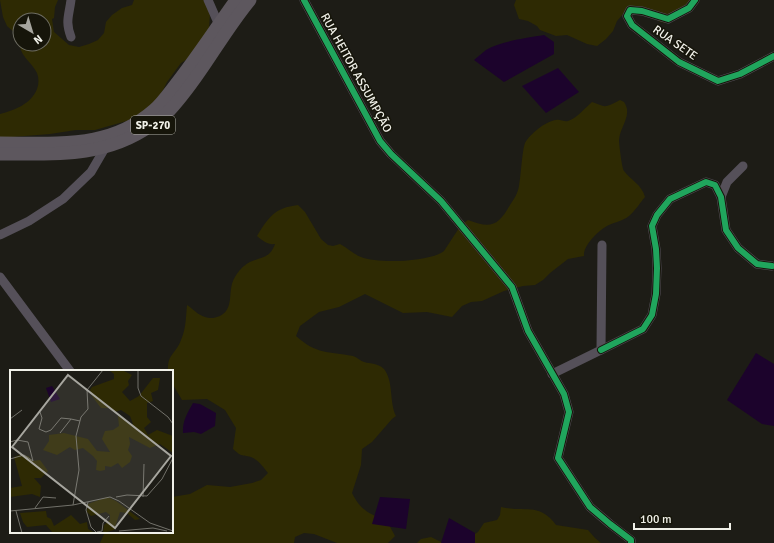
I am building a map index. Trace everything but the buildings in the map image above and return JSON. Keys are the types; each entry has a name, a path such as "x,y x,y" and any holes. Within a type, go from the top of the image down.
{"highway":[{"name":"SP-270","path":"0,143 58,143 94,139 114,134 134,124 155,110 171,91 187,71 236,0"},
{"name":"SP-270","path":"0,154 66,153 96,150 117,144 140,133 162,118 196,77 250,0"}],"street":[{"path":"71,36 67,28 67,20 72,0"},
{"path":"208,0 219,25"},
{"name":"RUA HEITOR ASSUMPÇÃO","path":"304,0 380,141 391,154 441,201 512,287 528,331 564,394 569,412 558,458 590,507 631,540 631,543"},
{"name":"RUA SETE","path":"695,0 689,8 668,19 642,11 630,10 627,16 632,25 679,62 718,81 740,74 774,56"},
{"path":"0,235 29,221 63,199 91,172 105,148"},
{"path":"721,197 727,182 743,166"},
{"path":"552,374 643,329 652,315 656,294 656,250 652,226 657,215 670,199 706,182 715,185 721,197 726,230 738,248 757,264 772,266"},
{"path":"601,350 602,245"},
{"path":"0,277 69,370"}],"shaded area":[{"path":"0,0 58,0 55,7 54,18 52,19 52,12 12,12 12,30 7,26 3,17"},
{"path":"134,0 206,0 210,14 209,29 197,53 181,63 167,82 151,114 95,130 76,130 50,134 0,138 0,114 22,106 31,99 38,85 38,77 35,69 22,52 52,52 52,19 54,32 69,45 79,47 98,40 104,33 106,22 112,15 122,8 132,5"},
{"path":"516,0 695,0 666,23 660,22 651,15 623,14 617,21 613,31 597,46 587,44 567,35 556,36 540,30 537,26 528,21 519,19 514,5"},
{"path":"544,35 554,42 554,54 504,82 474,60 486,50 499,44"},
{"path":"558,68 579,92 546,113 522,86"},
{"path":"620,100 624,102 626,107 627,116 619,140 623,169 639,186 645,197 629,216 605,227 597,234 586,247 584,256 568,259 535,285 523,286 504,291 482,301 471,302 462,306 452,317 427,312 403,313 365,294 339,307 319,312 300,326 296,336 310,346 323,351 344,354 374,364 384,369 387,374 396,416 372,442 362,449 361,465 352,493 355,499 366,511 387,521 395,536 388,543 337,543 314,534 304,533 295,537 294,543 100,543 105,533 173,533 173,497 190,494 207,485 230,487 252,483 261,480 268,473 256,460 251,457 240,455 233,449 236,428 225,410 207,399 182,400 173,385 173,370 168,370 168,365 170,357 179,345 183,336 187,305 205,317 212,318 220,316 229,305 233,281 242,267 269,254 272,250 275,244 263,241 257,236 273,214 283,208 298,205 305,212 321,239 328,245 333,246 340,244 361,257 379,261 404,261 428,258 444,251 461,225 468,220 488,225 493,224 502,217 518,191 525,143 534,132 543,125 552,121 571,120 592,102 602,106 612,104"},
{"path":"756,353 774,364 774,426 762,424 727,400"},
{"path":"193,403 200,404 216,413 215,426 201,434 194,432 183,433 184,421"},
{"path":"380,497 410,499 406,529 372,524"},
{"path":"501,507 544,513 556,525 588,530 601,543 461,543 478,532 484,523 497,520 500,515"},
{"path":"449,518 475,533 475,543 441,543"},
{"path":"431,537 443,543 417,543 421,539"}],"cycle path":[{"path":"304,0 380,141 391,154 441,201 512,287 528,331 564,394 569,412 558,458 590,507 631,540 631,543"},
{"path":"695,0 689,8 668,19 642,11 630,10 627,16 632,25 679,62 718,81 740,74 774,56"},
{"path":"601,350 643,329 652,315 656,294 657,268 656,249 652,226 657,215 670,199 706,182 715,185 721,197 726,230 738,248 757,264 772,266"}]}
